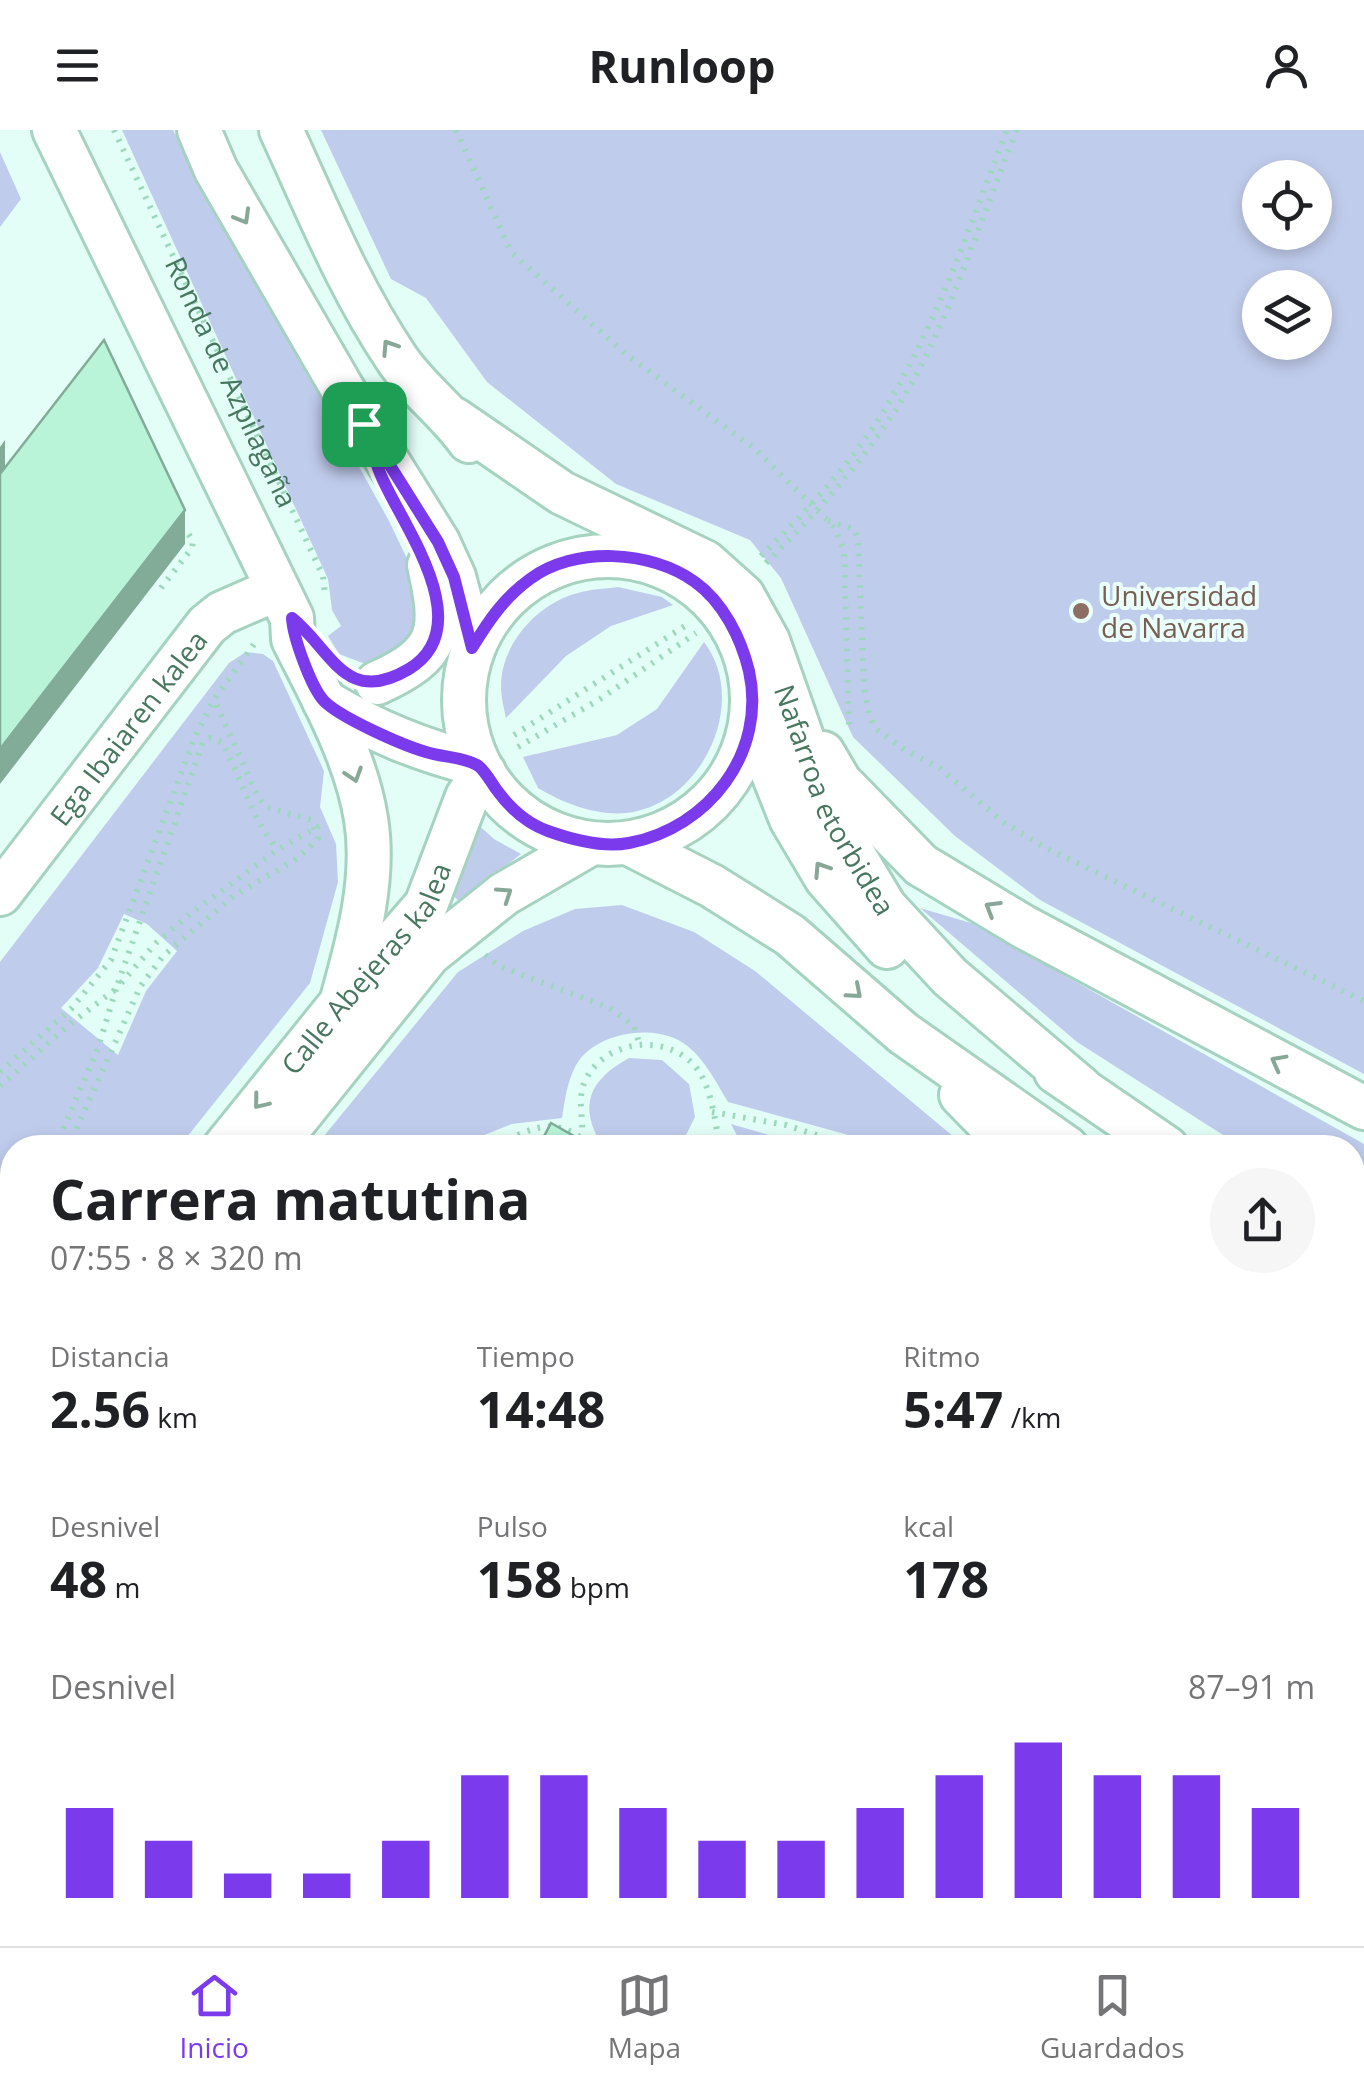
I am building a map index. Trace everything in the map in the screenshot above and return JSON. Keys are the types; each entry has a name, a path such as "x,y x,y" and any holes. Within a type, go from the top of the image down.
{"main road":[{"name":"Ronda de Azpilagaña","path":"54,130 284,603 293,638 354,771 367,820 367,882 360,936 341,1002"},
{"path":"199,130 216,170 364,424 438,542 454,577 470,655"},
{"name":"Nafarroa etorbidea","path":"281,130 364,307 401,365 454,419 491,471 624,556"},
{"name":"Nafarroa etorbidea","path":"454,419 562,493 705,562 744,596 768,641 829,814 885,907 950,977 1081,1088"},
{"path":"364,424 384,482 428,565 437,615 425,655 407,670 377,683"},
{"path":"609,843 670,830 707,806 732,776 745,750 752,722 753,691 743,648 723,611 695,582 665,567 624,556 577,558 533,576 497,607 470,655 463,697 466,732 482,769 506,803 545,830 609,843 712,886 790,935 903,1033 1001,1135"},
{"name":"Ronda de Azpilagaña","path":"284,603 328,659 347,675 377,683"},
{"name":"Ega Ibaiaren kalea","path":"0,894 207,625 222,612 284,603"},
{"path":"377,683 404,683 470,655"},
{"path":"781,680 840,782 922,866 1024,927 1364,1108"},
{"path":"324,701 371,729 422,751 482,769"},
{"name":"Nafarroa etorbidea","path":"752,722 790,820 826,878 891,952 969,1020 1081,1088 1148,1135"},
{"name":"Calle Abejeras kalea","path":"234,1135 341,1002 426,905 482,769"},
{"name":"Calle Abejeras kalea","path":"283,1135 429,954 504,894 609,843"},
{"path":"903,1033 1048,1135"}],"path":[{"name":"Ronda de Azpilagaña","path":"114,130 322,576 325,595 321,602 284,603"},
{"path":"456,130 511,252 627,355 755,449 828,521 844,551 850,741"},
{"path":"816,507 912,361 962,248 1007,130"},
{"path":"764,560 874,440 924,362 1017,130"},
{"path":"828,521 854,529 858,540 864,687 868,714 876,730 941,769 1003,822 1046,848 1364,1001"},
{"path":"161,588 192,548 193,541 187,532"},
{"path":"0,1072 71,1009 111,960 194,739 214,699 284,603"},
{"path":"514,735 688,624"},
{"path":"518,747 600,699 696,633"},
{"path":"214,699 266,808 311,820 318,838"},
{"path":"61,1135 98,1048 203,742 210,738 223,743 277,850"},
{"path":"0,1086 70,1024 116,990 162,938 277,850 326,822"},
{"path":"74,1135 140,987 163,956 235,895 298,858 330,832"},
{"path":"475,948 500,966 610,1008 634,1026 639,1043"},
{"path":"583,1135 579,1095 587,1075 604,1057 639,1043 658,1046 694,1066 705,1085 717,1135"},
{"path":"712,1112 786,1125 816,1135"},
{"path":"524,1135 551,1125 564,1126 578,1135"}],"shaded area":[{"path":"122,130 173,130 410,565 423,608 417,645 368,665 339,654 328,636 341,626 332,610 328,579"},
{"name":"Universidad de Navarra","path":"321,130 1364,130 1364,1074 1040,900 955,836 853,737 781,578 750,540 616,484 487,382 426,298 391,279"},
{"path":"0,152 21,199 0,227"},
{"path":"618,587 662,597 673,605 611,626 566,656 506,718 501,690 503,670 524,627 563,598"},
{"path":"704,642 717,666 722,693 720,720 711,747 677,791 653,806 615,813 580,807 538,788 523,757 617,735 657,709"},
{"path":"246,652 263,654 273,661 324,771 320,807 336,844 338,882 310,983 189,1135 0,1135 0,962 229,663","holes":["124,914 147,924 177,951 146,991 118,1055 61,1008 98,968"]},
{"path":"474,821 494,839 521,854 460,902 450,893"},
{"path":"622,905 694,932 755,971 952,1135 848,1135 728,1102 706,1066 683,1043 662,1034 634,1033 607,1040 584,1055 570,1078 562,1118 512,1124 484,1135 325,1135 458,972 523,931 575,909"},
{"path":"920,908 971,923 1348,1135 1223,1135 1077,1042"},
{"path":"629,1058 662,1060 689,1084 695,1117 686,1135 597,1135 590,1119 591,1095 615,1066"},
{"path":"731,1124 769,1135 737,1135"}],"building":[{"path":"104,340 185,510 0,749 0,474"},
{"path":"551,1123 572,1135 545,1135"}],"place":[{"name":"Universidad de Navarra","path":"1081,611"}],"route":[{"path":"364,424 438,542 454,577 472,648 497,607 533,576 577,558 624,556 665,567 695,582 723,611 743,648 753,691 752,722 745,750 732,776 707,806 670,830 628,843 590,844 545,830 524,818 506,803 479,766 422,751 371,729 324,701 293,638 292,618 347,675 377,683 407,670 425,655 437,615 428,565 384,482 364,424"}]}
